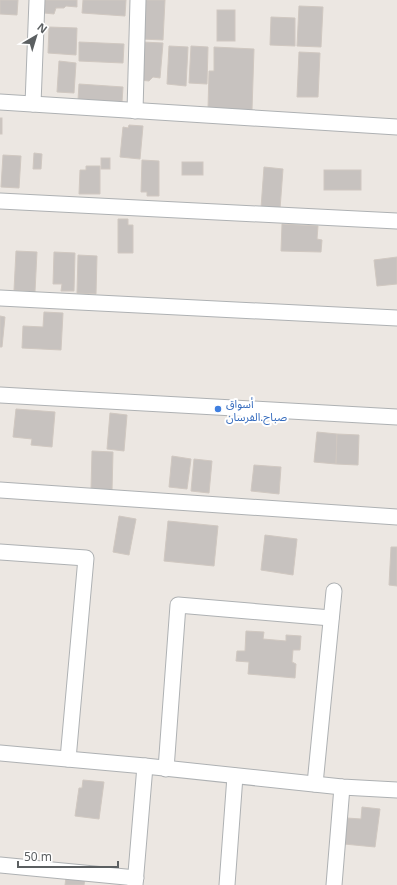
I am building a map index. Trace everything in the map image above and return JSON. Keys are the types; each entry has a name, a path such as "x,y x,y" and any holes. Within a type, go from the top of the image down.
{"street":[{"path":"33,104 37,0"},
{"path":"135,111 138,0"},
{"path":"0,102 397,127"},
{"path":"0,202 397,221"},
{"path":"0,298 397,318"},
{"path":"0,395 397,417"},
{"path":"0,490 397,517"},
{"path":"0,552 86,558 68,759"},
{"path":"315,784 334,591"},
{"path":"166,768 178,605 331,618"},
{"path":"0,753 166,768 342,787 397,790"},
{"path":"0,865 136,881 145,766"},
{"path":"227,885 235,776"},
{"path":"334,885 342,787"}],"building":[{"path":"0,0 18,0 17,15 0,14"},
{"path":"45,0 77,0 77,7 66,6 64,8 56,8 54,14 44,13"},
{"path":"83,0 126,0 125,16 82,13"},
{"path":"145,0 165,0 163,40 142,39"},
{"path":"299,6 323,7 321,47 297,46"},
{"path":"217,10 235,10 235,41 217,41"},
{"path":"271,17 295,18 295,46 270,45"},
{"path":"49,27 77,28 76,55 48,53"},
{"path":"79,42 124,44 123,63 79,61"},
{"path":"142,42 163,43 160,78 153,77 149,81 139,80"},
{"path":"169,46 188,47 186,86 167,84"},
{"path":"191,46 208,47 207,84 189,83"},
{"path":"214,47 254,49 252,110 208,109 209,71 214,71"},
{"path":"299,52 320,53 318,97 297,97"},
{"path":"59,61 76,63 74,93 57,92"},
{"path":"79,84 123,87 122,102 78,100"},
{"path":"0,118 2,118 2,134 0,134"},
{"path":"129,125 143,126 140,159 120,157 123,127 128,128"},
{"path":"34,153 42,154 41,169 33,169"},
{"path":"3,155 21,156 19,188 1,187"},
{"path":"101,158 110,158 110,169 101,169"},
{"path":"142,160 159,161 159,196 147,196 147,192 141,192"},
{"path":"182,162 203,162 203,175 182,175"},
{"path":"86,166 100,166 100,194 79,194 80,170 86,170"},
{"path":"264,167 283,169 280,209 261,208"},
{"path":"324,170 361,170 361,190 324,190"},
{"path":"118,219 128,219 128,225 133,225 133,253 118,253"},
{"path":"282,224 318,226 317,239 322,240 321,252 281,251"},
{"path":"16,251 37,252 35,292 14,290"},
{"path":"54,252 75,253 74,291 61,291 62,284 53,284"},
{"path":"78,255 97,256 96,294 77,293"},
{"path":"397,257 397,284 377,286 374,260"},
{"path":"44,312 63,313 61,350 22,348 23,326 43,327"},
{"path":"0,316 5,317 2,347 0,347"},
{"path":"16,409 55,412 52,447 31,445 32,439 13,437"},
{"path":"110,413 127,415 124,451 107,449"},
{"path":"317,432 337,434 336,464 314,462"},
{"path":"337,434 359,435 358,465 336,464"},
{"path":"92,451 113,452 112,491 91,490"},
{"path":"172,456 191,459 187,489 169,487"},
{"path":"194,459 212,461 209,493 191,491"},
{"path":"254,465 281,467 279,494 251,491"},
{"path":"119,516 136,519 129,555 113,552"},
{"path":"168,521 218,526 214,566 164,561"},
{"path":"265,535 297,539 293,575 261,570"},
{"path":"391,547 397,547 397,586 389,585"},
{"path":"246,631 264,632 263,639 286,641 286,635 301,636 300,650 293,650 292,662 296,664 295,678 248,674 249,662 236,661 237,651 245,651"},
{"path":"83,780 104,782 99,819 75,816 79,788 82,788"},
{"path":"362,807 380,809 375,847 344,844 347,818 361,819"},
{"path":"66,877 85,880 84,885 65,885"}],"place":[{"name":"أسواق صباح.الفرسان","path":"218,409"}]}
